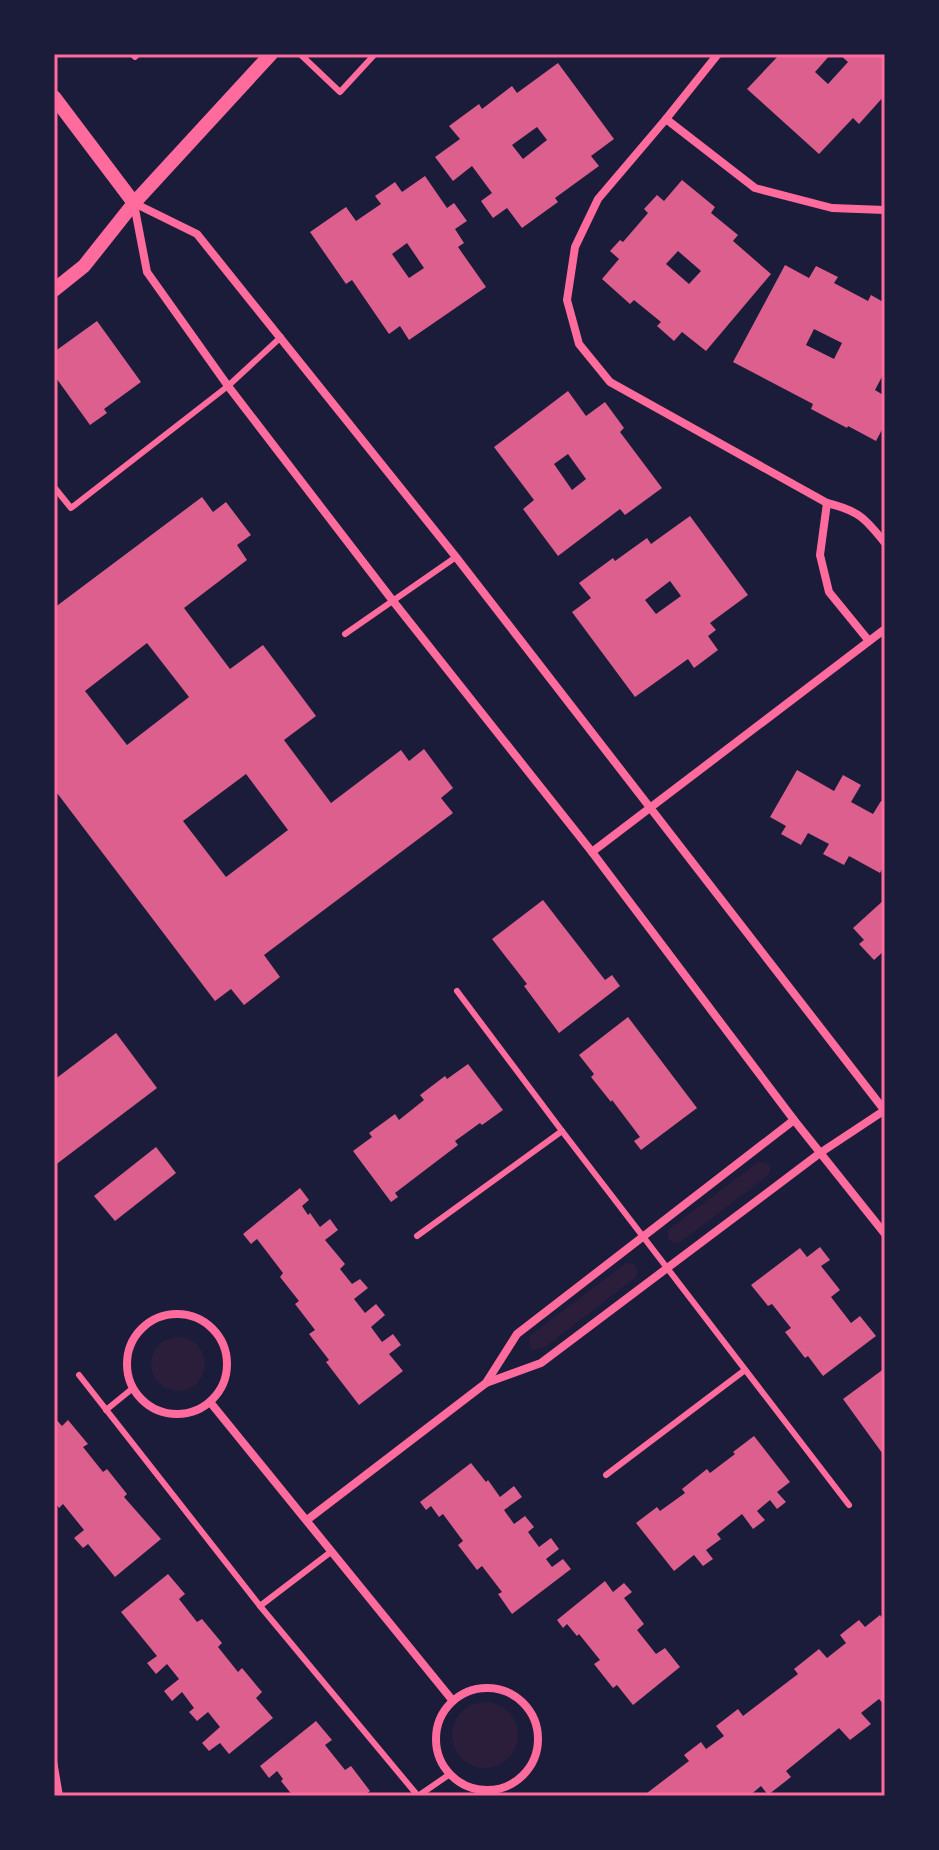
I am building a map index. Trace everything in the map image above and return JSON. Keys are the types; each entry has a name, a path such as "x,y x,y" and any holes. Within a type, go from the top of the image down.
{"street":[{"path":"54,290 84,266 134,203 271,54"},
{"path":"718,54 598,199 575,247 567,300 579,344 610,382 827,503 850,509 867,521 885,543"},
{"path":"54,97 134,203 147,272 228,386 885,1234"},
{"path":"666,119 755,188 832,208 885,210"},
{"path":"134,203 197,234 456,557 885,1110 820,1153 541,1363 486,1383 307,1520"},
{"path":"827,503 820,555 829,592 869,641"},
{"path":"592,852 885,629"},
{"path":"486,1383 517,1334 794,1120"},
{"path":"179,1313 196,1317 211,1326 222,1340 227,1368 222,1385 210,1402 187,1413 170,1414 142,1400 133,1388 127,1372 127,1356 133,1339 142,1327 156,1318 179,1313"},
{"path":"210,1402 453,1701"},
{"path":"486,1688 514,1695 528,1707 539,1738 532,1766 520,1779 504,1788 486,1791 468,1788 450,1774 436,1748 436,1730 453,1701 468,1692 486,1688"}],"lane":[{"path":"300,54 340,92 375,54"},
{"path":"54,487 71,508 228,386 281,337"},
{"path":"345,634 456,557"},
{"path":"457,991 849,1505"},
{"path":"417,1236 562,1131"},
{"path":"606,1475 745,1370"},
{"path":"79,1375 260,1606 418,1796 450,1774"},
{"path":"106,1410 133,1388"},
{"path":"260,1606 332,1551"},
{"path":"54,1761 60,1796"}],"shaded area":[{"path":"758,1162 766,1162 771,1167 769,1175 679,1243 668,1238 668,1230"},
{"path":"626,1263 634,1264 638,1270 636,1277 544,1348 533,1350 529,1344 530,1336"},
{"path":"178,1337 197,1345 205,1364 197,1383 178,1391 159,1383 151,1364 159,1345"},
{"path":"485,1702 498,1705 508,1712 515,1722 518,1735 515,1748 508,1758 498,1765 485,1768 472,1765 462,1758 455,1748 452,1735 455,1722 462,1712 472,1705"}],"building":[{"path":"780,54 831,54 815,72 828,84 848,62 839,54 885,54 885,95 859,124 853,118 819,154 747,89"},
{"path":"558,63 614,139 591,156 599,166 555,198 558,202 522,228 507,208 493,218 481,201 492,193 472,166 453,181 435,157 460,139 449,126 479,104 482,109 512,86 517,93","holes":["537,127 547,140 523,159 512,145"]},
{"path":"425,176 447,208 454,203 467,221 455,229 464,243 458,247 486,287 409,340 400,326 389,334 352,280 346,284 310,232 346,207 356,221 381,204 375,196 395,182 402,192","holes":["407,243 424,268 409,278 392,254"]},
{"path":"682,180 715,207 711,213 738,235 733,241 771,274 706,351 682,332 674,341 657,326 661,322 634,300 630,304 602,279 619,259 610,251 620,240 623,242 648,213 644,209 657,195 664,201","holes":["678,251 701,271 689,284 666,264"]},
{"path":"785,265 809,278 816,266 838,277 834,283 868,301 871,295 885,303 885,371 875,390 885,396 885,424 876,441 811,409 813,404 733,362","holes":["814,329 842,343 834,359 806,345"]},
{"path":"97,321 141,382 104,409 107,413 90,425 54,375 54,352"},
{"path":"568,391 586,416 605,402 624,428 620,432 662,488 625,515 620,509 558,556 523,509 534,500 494,447","holes":["568,454 586,479 572,490 554,464"]},
{"path":"202,497 213,512 226,502 251,535 237,545 247,560 184,608 230,669 263,645 316,716 284,740 331,803 401,750 409,761 424,749 453,788 441,798 453,813 264,955 280,977 244,1005 231,989 215,1001 54,789 54,608","holes":["147,643 189,697 127,745 85,691","246,774 288,830 226,877 183,821"]},
{"path":"690,516 748,595 710,623 716,630 708,636 718,650 694,668 688,659 635,697 572,612 591,598 579,583 647,538 651,544","holes":["670,581 681,596 656,614 645,600"]},
{"path":"797,770 834,791 843,775 861,785 851,802 873,814 881,801 885,803 885,864 880,873 849,856 844,865 823,854 829,844 808,833 801,845 781,834 786,826 770,817"},
{"path":"885,899 885,950 874,960 859,944 864,940 853,928"},
{"path":"543,900 605,980 612,975 620,986 559,1033 492,939"},
{"path":"628,1017 697,1108 641,1150 634,1141 640,1137 591,1077 594,1074 579,1055"},
{"path":"116,1033 157,1088 54,1166 54,1080"},
{"path":"468,1064 503,1110 455,1141 458,1145 395,1193 398,1197 391,1202 353,1151 372,1137 369,1133 395,1114 399,1120 424,1100 420,1095"},
{"path":"156,1147 176,1173 115,1221 94,1196"},
{"path":"300,1188 309,1200 302,1206 308,1215 310,1213 320,1227 330,1219 338,1230 325,1240 345,1264 340,1269 352,1284 360,1279 368,1288 354,1299 365,1313 376,1304 385,1315 371,1327 382,1342 393,1334 401,1345 389,1354 403,1371 359,1405 309,1334 315,1330 295,1304 299,1301 280,1277 283,1273 257,1239 251,1244 243,1234"},
{"path":"820,1247 830,1260 821,1266 840,1290 831,1297 851,1323 860,1316 876,1336 823,1376 785,1332 791,1328 772,1304 768,1306 751,1285 800,1248 807,1257"},
{"path":"885,1368 885,1457 843,1399"},
{"path":"54,1417 62,1426 68,1420 88,1444 83,1447 103,1472 107,1469 127,1494 124,1497 161,1539 115,1577 88,1544 83,1548 74,1538 84,1530 63,1504 59,1508 54,1501"},
{"path":"754,1436 790,1482 777,1492 786,1502 777,1509 770,1500 757,1511 765,1520 753,1529 742,1514 717,1534 721,1539 706,1550 713,1559 703,1566 694,1555 674,1571 636,1523 657,1507 660,1511 685,1493 682,1489 707,1469 710,1473"},
{"path":"471,1463 500,1497 514,1486 522,1497 504,1510 514,1524 525,1516 534,1527 528,1532 539,1547 551,1538 559,1549 546,1559 552,1567 563,1559 571,1569 512,1614 498,1594 502,1592 482,1566 477,1570 458,1545 463,1541 443,1514 439,1517 431,1506 426,1510 420,1502"},
{"path":"168,1574 185,1594 179,1599 197,1622 202,1619 222,1643 218,1647 238,1672 242,1668 262,1692 256,1698 273,1718 229,1754 220,1743 209,1751 202,1743 220,1727 208,1712 197,1721 189,1712 194,1708 182,1692 172,1701 164,1691 179,1679 167,1664 156,1674 147,1663 157,1656 121,1612"},
{"path":"605,1581 613,1592 624,1583 632,1592 624,1598 644,1624 637,1630 656,1654 665,1648 680,1667 633,1705 617,1685 613,1688 594,1664 600,1660 579,1634 577,1636 567,1624 563,1628 557,1620"},
{"path":"880,1615 885,1621 885,1706 879,1699 861,1713 871,1724 850,1740 839,1728 786,1771 791,1777 768,1795 761,1786 749,1796 649,1796 647,1793 689,1761 684,1755 701,1742 706,1749 724,1736 716,1726 738,1709 743,1716 798,1674 794,1669 819,1649 827,1658 846,1643 840,1635 859,1620 865,1627"},
{"path":"316,1721 332,1740 325,1745 345,1770 351,1766 370,1791 366,1794 368,1796 293,1796 277,1771 269,1778 260,1766"}]}
